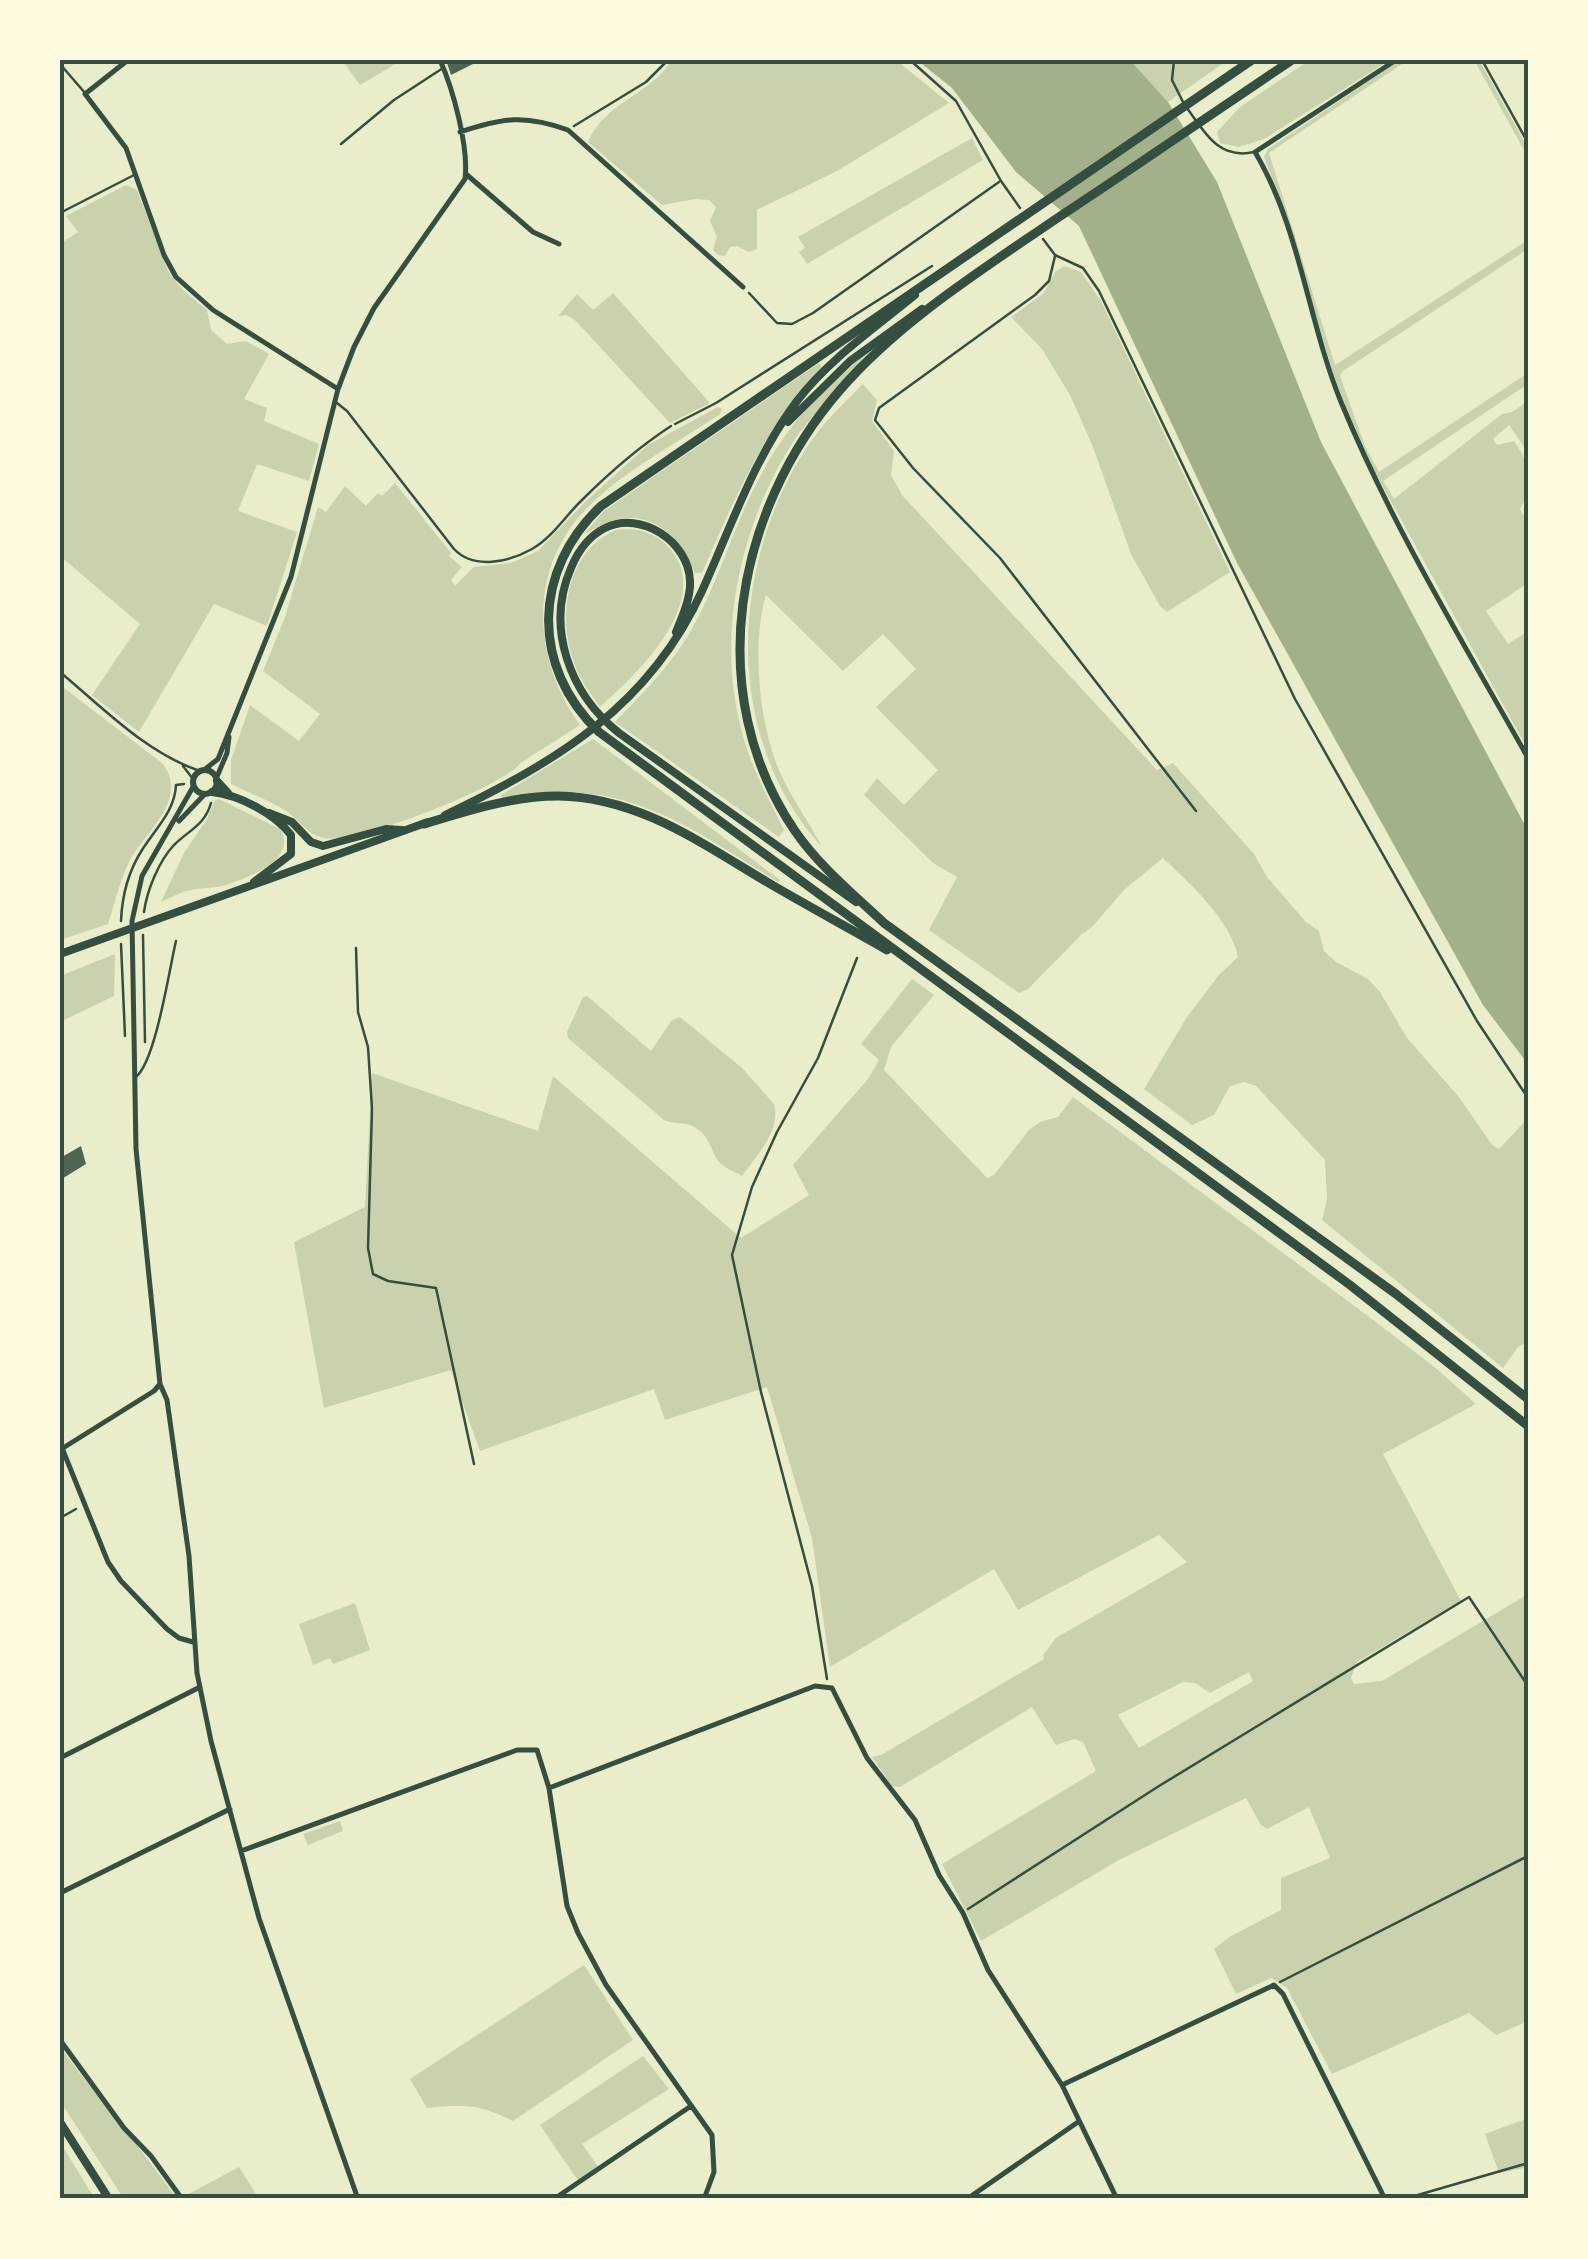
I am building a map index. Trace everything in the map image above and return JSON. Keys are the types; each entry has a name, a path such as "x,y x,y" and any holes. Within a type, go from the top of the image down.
{"main road":[{"path":"1252,60 618,493 579,528 558,565 548,607 554,660 576,707 599,732 1334,1274 1528,1426"},
{"path":"884,923 804,844 763,771 747,722 738,638 742,596 769,504 812,426 882,349 1034,232 1292,60"},
{"path":"60,954 424,824 490,793 576,743 630,697 666,655 696,603 746,489 795,403 817,378 939,276"},
{"path":"775,436 850,361 910,316 974,276"},
{"path":"666,655 689,591 686,562 672,542 654,530 635,523 606,528 586,542 576,557 561,603 566,657 587,701 607,723 1380,1283 1528,1399"},
{"path":"217,780 232,796 292,822 311,842 322,846 386,829 406,831"},
{"path":"208,793 232,796"},
{"path":"424,824 494,804 543,797 592,799 625,806 679,829 920,968"},
{"path":"246,887 285,861 293,848 286,830 255,808"},
{"path":"60,2122 109,2199"}],"street":[{"path":"128,60 85,94 126,148 164,255 187,288 222,316 338,390"},
{"path":"358,2199 264,1934 200,1687 184,1519 167,1400 160,1384 136,1149 132,921 142,876 191,783 202,770 216,764 291,577 338,390 354,346 374,308 442,215 466,174 460,132 440,60"},
{"path":"1396,60 1255,152 1280,204 1331,378 1362,454 1528,758"},
{"path":"460,132 510,118 568,130 743,286"},
{"path":"466,174 533,232 558,244"},
{"path":"164,839 217,780 227,754 229,734"},
{"path":"202,770 212,773 217,780"},
{"path":"191,783 208,793"},
{"path":"160,1384 61,1447 97,1541 121,1581 174,1635 194,1642"},
{"path":"550,1788 826,1685 834,1691 872,1764 915,1820 988,1970 1062,2085 1117,2199"},
{"path":"60,1758 200,1687"},
{"path":"241,1850 517,1750 534,1749 540,1754 550,1788 567,1906 578,1933 606,1985 712,2135 714,2172 704,2199"},
{"path":"60,1893 230,1809"},
{"path":"1062,2085 1274,1985 1284,1994 1385,2199"},
{"path":"60,2040 182,2199"},
{"path":"554,2199 691,2106"},
{"path":"967,2199 1078,2122"}],"lane":[{"path":"1174,60 1174,86 1210,141 1230,153 1255,152"},
{"path":"60,64 85,94"},
{"path":"341,144 394,100 443,68"},
{"path":"60,213 138,174"},
{"path":"335,402 347,411 459,554 483,562 533,549 646,442 671,426"},
{"path":"60,672 134,734 182,765 202,770"},
{"path":"182,765 191,783"},
{"path":"135,1078 141,1074 151,1052 176,941"}],"path":[{"path":"568,130 646,82 668,60"},
{"path":"910,60 956,101 1024,216"},
{"path":"1482,60 1528,143"},
{"path":"743,286 778,322 792,324 1001,181"},
{"path":"1034,232 1055,254 1083,268 1099,290 1295,699 1476,1021 1528,1098"},
{"path":"1055,254 1049,280 1035,295 878,408 876,420 913,468 1000,558 1196,811"},
{"path":"671,426 716,403 942,260"},
{"path":"176,785 191,783"},
{"path":"121,948 126,1048"},
{"path":"356,948 358,1012 368,1047 372,1109 368,1248 373,1274 388,1281 436,1288 474,1464"},
{"path":"826,1685 812,1586 761,1392 732,1255 752,1188 777,1132 818,1058 857,958"},
{"path":"60,1518 84,1506"},
{"path":"963,1913 1159,1786 1469,1597 1528,1686"},
{"path":"1274,1985 1528,1856"},
{"path":"1404,2199 1528,2164"}],"shaded area":[{"path":"342,60 402,60 360,85"},
{"path":"672,60 896,60 949,103 837,171 757,210 757,249 749,252 730,247 725,256 718,255 713,250 717,237 710,221 716,207 709,200 662,205 588,142 605,117 652,82"},
{"path":"917,60 1130,60 1168,102 1217,182 1321,442 1528,831 1528,1064 1483,1005 1237,563 1079,226 1016,172 952,88"},
{"path":"1130,60 1228,60 1168,102"},
{"path":"1310,60 1390,60 1264,139 1239,147 1220,143 1217,132 1240,107"},
{"path":"1400,60 1408,60 1269,153 1335,365 1528,240 1528,249 1340,376 1365,446 1379,472 1528,373 1528,384 1383,481 1394,499 1502,414 1528,401 1528,453 1509,425 1493,439 1497,445 1514,441 1527,466 1528,492 1520,509 1528,524 1528,583 1486,611 1508,644 1528,631 1528,733 1524,736 1528,750 1360,445 1264,157 1268,149"},
{"path":"1474,60 1479,60 1528,148 1528,157"},
{"path":"972,138 983,160 807,264 799,252 805,248 798,237"},
{"path":"126,185 137,190 168,271 207,310 211,330 227,344 246,341 269,354 244,399 267,408 264,421 319,444 309,481 257,464 238,511 297,532 267,626 214,604 139,732 92,695 140,624 60,556 60,244 78,232 66,216"},
{"path":"1064,266 1081,272 1101,301 1230,572 1167,612 1131,554 1070,395 1042,349 1011,317 1044,293 1055,272"},
{"path":"613,293 710,403 670,423 576,321 567,315 558,316 577,294 593,310"},
{"path":"866,352 795,439 776,473 759,508 737,584 731,662 735,701 752,762 784,830 779,837 615,722 664,669 689,634 772,455 822,393"},
{"path":"819,363 822,367 783,415 753,464 702,573 695,573 682,549 664,530 642,519 614,520 584,534 604,511"},
{"path":"863,384 877,400 872,421 894,451 891,475 902,495 1157,770 1173,763 1254,854 1267,877 1306,922 1319,931 1324,951 1368,979 1380,992 1407,1038 1459,1097 1492,1145 1499,1149 1528,1118 1528,1342 1518,1347 1503,1368 1322,1220 1327,1200 1325,1160 1256,1086 1244,1082 1230,1086 1214,1115 1192,1125 1144,1089 1187,1017 1238,957 1218,916 1163,858 1124,890 1092,927 1028,989 1019,993 929,930 957,877 933,863 864,795 877,778 904,805 938,770 876,707 916,669 883,634 843,671 766,595 758,663 768,737 783,779 822,847 790,804 767,756 753,704 748,651 751,597 763,545 781,494 813,438"},
{"path":"718,407 722,409 720,414 602,494 568,531 554,558 546,585 545,643 552,672 580,725 486,786 394,824 340,838 317,836 291,814 231,784 231,760 250,705 299,741 320,714 263,671 285,617 318,507 326,512 345,486 366,506 395,483 451,553 449,556 462,567 451,580 455,586 474,567 511,563 538,551 648,445"},
{"path":"616,530 647,533 666,545 682,571 683,593 676,615 650,657 600,707 573,659 568,642 567,604 570,585 587,552"},
{"path":"60,685 162,763 171,790 162,815 129,862 108,924 60,940"},
{"path":"593,739 780,880 680,823 616,799 582,793 502,798 501,795"},
{"path":"219,799 280,829 283,849 270,864 249,876 224,886 183,892 161,902 184,853"},
{"path":"115,954 114,996 60,1022 60,976"},
{"path":"912,979 934,995 891,1047 884,1070 987,1178 994,1175 1029,1130 1058,1117 1073,1097 1372,1319 1476,1404 1383,1454 1461,1601 1357,1662 1351,1678 1354,1684 1382,1681 1528,1594 1528,2021 1496,2035 1469,2013 1332,2074 1287,1988 1271,1978 1236,1994 1214,1949 1281,1910 1281,1878 1330,1858 1309,1807 1267,1829 1246,1798 1119,1860 981,1941 942,1864 1096,1771 1083,1742 1074,1739 1056,1745 1032,1707 900,1787 892,1786 872,1757 1044,1659 1056,1638 1187,1562 1159,1535 1018,1610 994,1569 830,1667 812,1538 767,1387 665,1420 654,1389 480,1451 451,1370 324,1408 294,1242 365,1207 372,1073 538,1131 553,1076 741,1238 809,1195 793,1165 868,1079 879,1060 861,1044","holes":["1249,1672 1253,1681 1139,1748 1118,1715 1183,1682 1195,1683 1210,1693"]},
{"path":"587,996 651,1051 672,1020 680,1017 742,1068 774,1104 771,1133 742,1176 720,1163 701,1132 689,1124 664,1120 568,1038 567,1032 583,997"},
{"path":"355,1603 370,1650 333,1664 330,1658 313,1665 299,1624"},
{"path":"340,1821 343,1831 308,1845 303,1834"},
{"path":"584,1965 633,2040 513,2121 471,2107 427,2108 410,2079"},
{"path":"60,2047 177,2199 124,2199 60,2101"},
{"path":"643,2056 669,2089 582,2144 599,2168 579,2182 540,2125"},
{"path":"1528,2118 1528,2167 1499,2173 1485,2134"},
{"path":"60,2142 63,2147 95,2199 60,2199"},
{"path":"239,2167 256,2194 282,2199 181,2198"}],"building":[{"path":"446,60 481,60 451,75"},
{"path":"81,1146 86,1164 60,1180 60,1158"}]}
